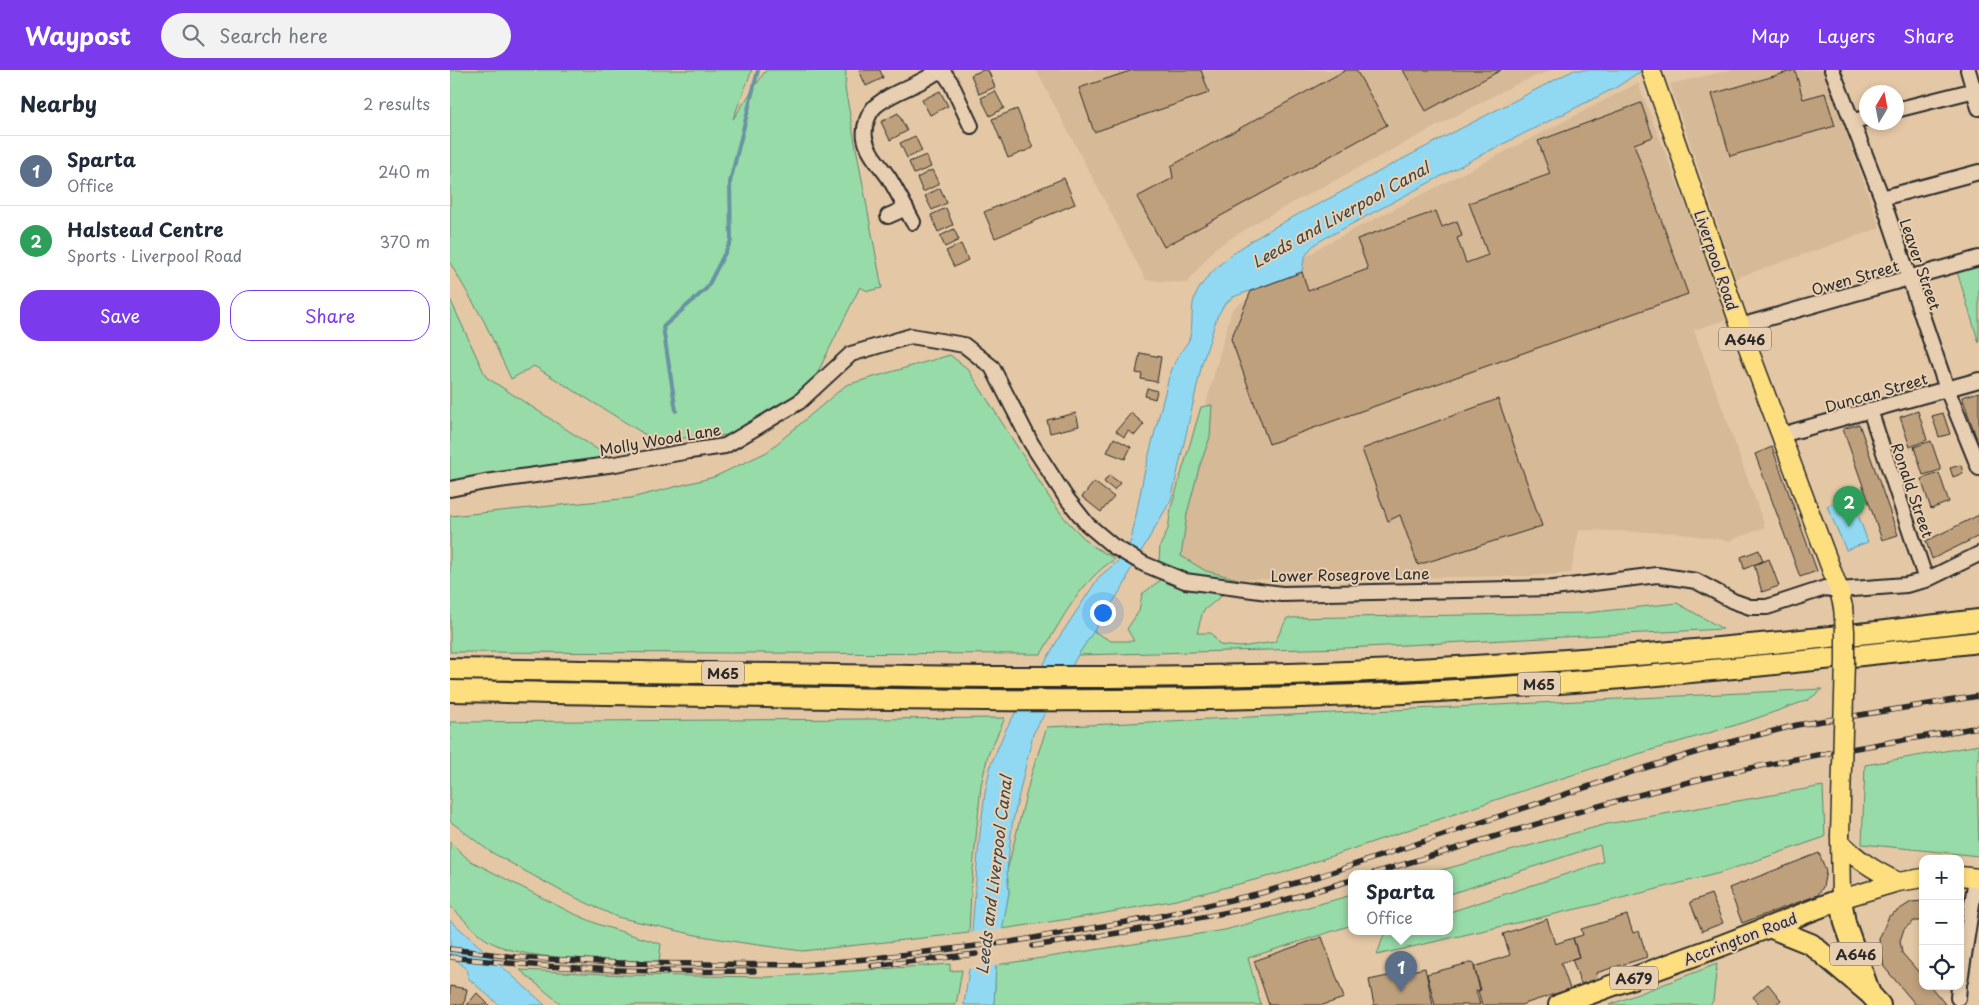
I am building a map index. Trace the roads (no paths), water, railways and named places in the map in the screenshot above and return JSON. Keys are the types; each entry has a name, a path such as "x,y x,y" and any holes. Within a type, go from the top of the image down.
{"highway":[{"name":"M65","path":"450,669 850,676 1249,675 1418,668 1697,649 1871,634 1979,620"},
{"name":"M65","path":"450,691 988,700 1097,700 1402,693 1552,684 1698,672 1979,642"},
{"name":"Accrington Road","path":"1559,1005 1841,899"},
{"name":"A646","path":"1841,899 1845,923 1875,1000"},
{"path":"1769,927 1811,944 1875,1000"}],"main road":[{"name":"Liverpool Road","path":"1654,78 1740,326 1841,598"},
{"name":"A646","path":"1841,598 1845,631 1840,839 1841,899"},
{"path":"1840,839 1855,857 1870,868 1898,882"},
{"name":"Accrington Road","path":"1841,899 1898,882 1919,879"}],"street":[{"path":"913,222 888,177 869,150 865,138 870,112 877,104 892,95 930,78 941,70 951,83 971,126"},
{"name":"Leaver Street","path":"1832,70 1882,198 1947,389 1979,468"},
{"path":"1968,70 1976,89 1979,108"},
{"path":"1904,108 1976,89"},
{"path":"1852,121 1859,120"},
{"path":"1882,198 1979,172"},
{"path":"888,216 906,208"},
{"name":"Owen Street","path":"1740,326 1979,258"},
{"name":"Molly Wood Lane","path":"450,489 485,482 725,446 799,402 851,354 911,336 964,345"},
{"name":"Lower Rosegrove Lane","path":"964,345 992,367 1031,443 1087,524 1113,546 1144,564 1185,581 1282,594 1554,588 1657,576 1696,581 1733,601 1750,607 1767,607 1825,588 1841,598 1906,585 1926,580 1979,554"},
{"name":"Duncan Street","path":"1781,435 1979,380"},
{"name":"Ronald Street","path":"1870,410 1926,580"},
{"path":"1964,946 1972,877"}],"water":[{"name":"Leeds and Liverpool Canal","path":"1574,70 1648,70 1636,74 1617,87 1481,155 1318,242 1306,255 1302,272 1233,297 1224,305 1217,317 1202,364 1171,500 1128,574 1126,582 1078,655 1033,734 1012,825 1007,871 1009,892 996,965 994,1005 964,1005 969,969 979,841 991,764 1006,729 1060,636 1099,577 1118,561 1131,541 1144,474 1169,377 1190,337 1193,303 1198,290 1229,257 1263,234"},
{"path":"1842,500 1847,512 1856,509 1868,542 1846,550 1827,506"},
{"path":"450,920 545,1005 499,1005 468,978 466,968 450,955"}],"waterway":[{"path":"676,411 663,327 707,288 731,241 730,182 758,70"}],"railway":[{"path":"450,949 515,957 618,963 801,965 1010,942 1156,917 1261,893 1320,876 1641,769 1734,741 1797,725 1979,696"},
{"path":"1384,870 1648,792 1800,758 1979,727"},
{"path":"1033,946 1131,931 1275,903 1348,881"},
{"path":"872,966 976,954"},
{"path":"450,957 526,965 602,969 754,971"}],"place":[{"name":"Halstead Centre","path":"1849,527"},
{"name":"Sparta","path":"1401,992"}]}
